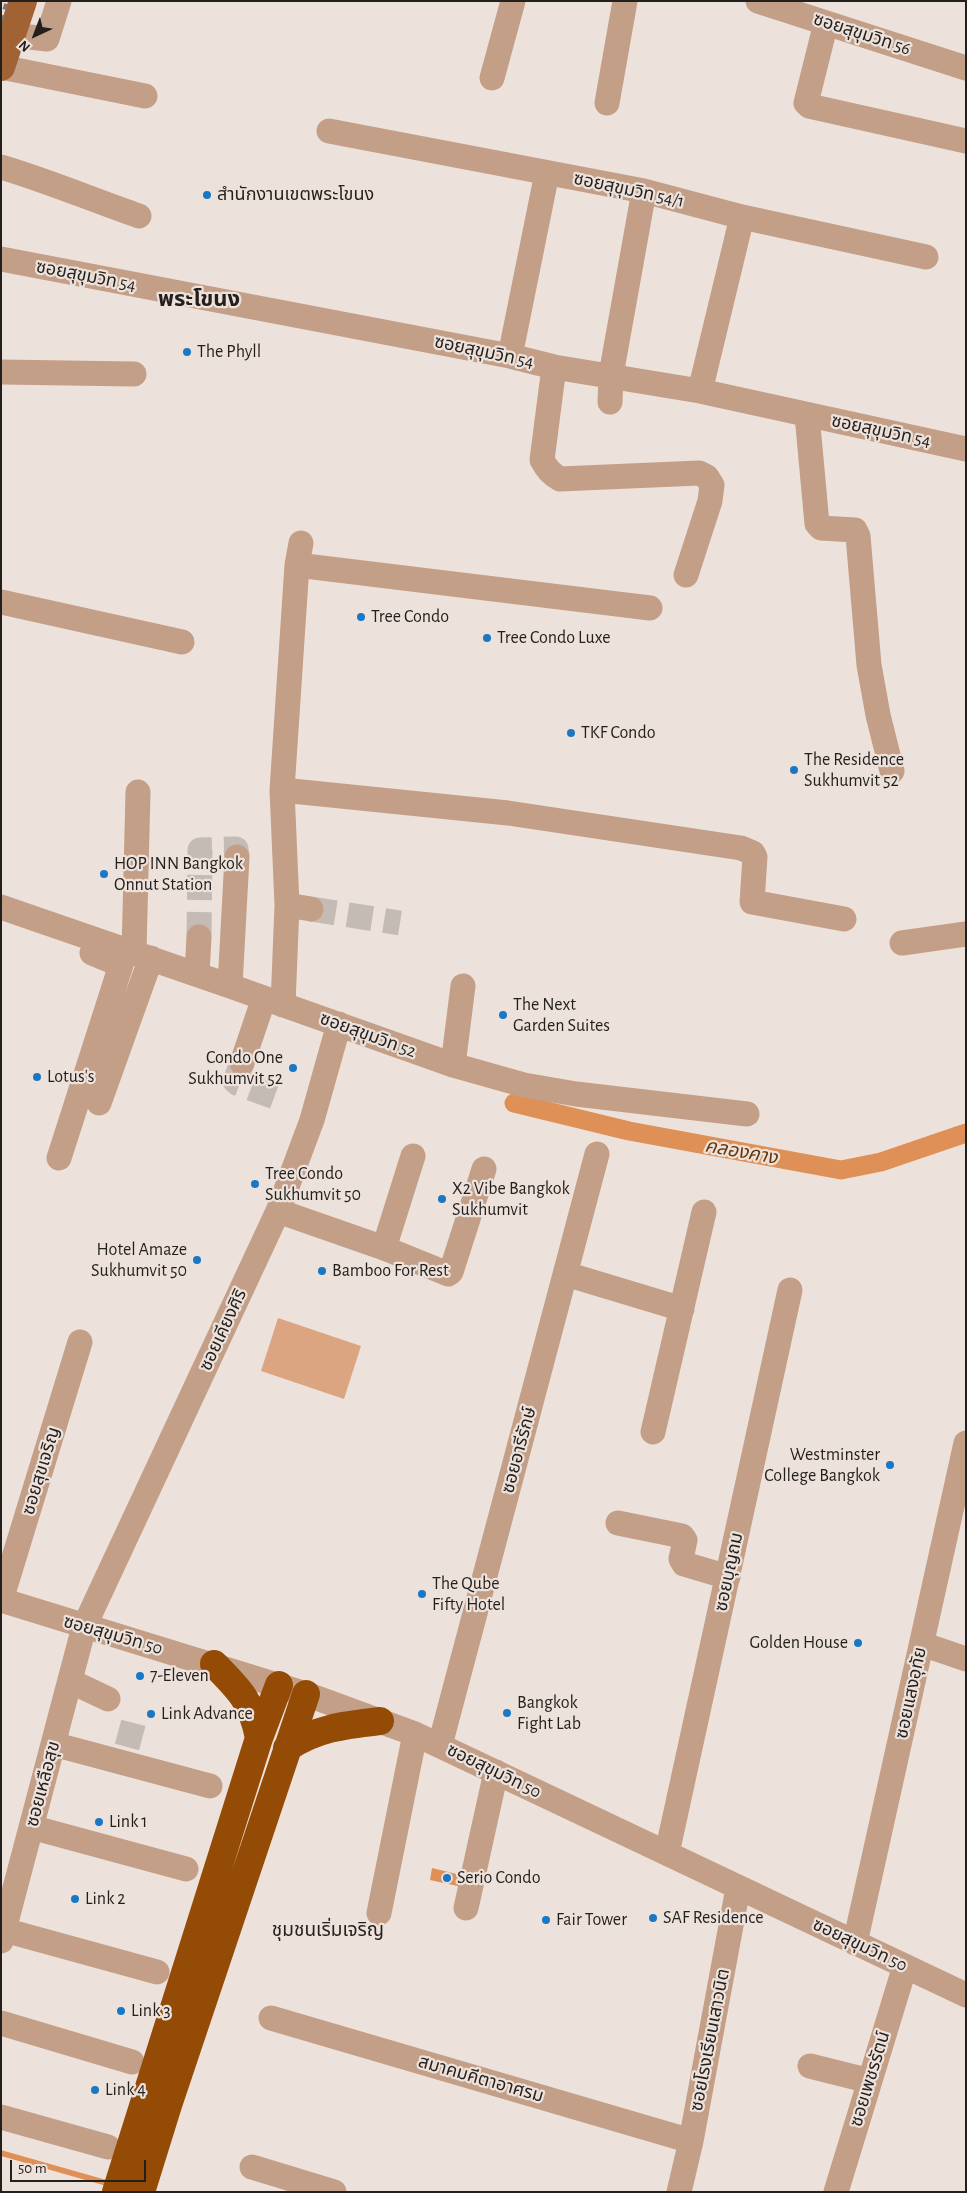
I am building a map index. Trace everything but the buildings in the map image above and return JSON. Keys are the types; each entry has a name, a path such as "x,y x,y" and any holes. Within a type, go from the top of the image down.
{"highway":[{"path":"214,1664 249,1705 255,1716 259,1738"},
{"path":"116,2192 259,1738 278,1685"},
{"path":"142,2192 130,2150 314,1697"},
{"path":"294,1743 330,1727 346,1716 380,1721"}],"main road":[{"path":"1,67 22,1"}],"street":[{"path":"12,35 47,38 59,1"},
{"path":"492,78 514,1"},
{"path":"606,103 626,1"},
{"name":"ซอยสุขุมวิท 56","path":"758,1 966,68"},
{"path":"826,23 806,102 809,106 966,141"},
{"path":"1,67 145,96"},
{"name":"ซอยสุขุมวิท 54/1","path":"329,131 644,191 742,217 926,257"},
{"path":"1,167 51,182 84,197 139,216"},
{"path":"510,356 547,173"},
{"path":"610,402 611,375 644,191"},
{"path":"700,391 742,217"},
{"name":"ซอยสุขุมวิท 54","path":"1,259 510,356 554,367 700,391 966,449"},
{"path":"554,367 542,460 546,469 553,475 560,479 699,473 707,477 712,485 710,502 686,575"},
{"path":"1,372 134,374"},
{"path":"808,415 817,524 821,528 854,530 858,536 869,665 878,715 892,771"},
{"path":"242,1063 274,1001 299,907 282,790 299,554 650,608"},
{"path":"1,602 182,642"},
{"path":"282,790 508,813 741,848 749,851 755,857 752,902 844,920"},
{"path":"99,1103 142,955 138,792"},
{"path":"230,986 237,857"},
{"name":"ซอยสุขุมวิท 52","path":"1,907 453,1065 524,1085 576,1094 747,1114"},
{"path":"902,944 966,934"},
{"path":"197,974 199,937"},
{"path":"59,1158 121,965 81,948"},
{"path":"453,1065 463,986"},
{"name":"ซอยเคียงศิริ","path":"84,1627 278,1211 312,1120 339,1024"},
{"name":"ซอยอารีรักษ์","path":"440,1745 597,1154"},
{"path":"384,1248 413,1156"},
{"path":"278,1211 384,1248 447,1274 451,1272 484,1169"},
{"path":"653,1432 704,1212"},
{"path":"566,1274 682,1309"},
{"name":"ซอยบุญถม","path":"667,1853 790,1290"},
{"name":"ซอยสุขเจริญ","path":"1,1600 80,1342"},
{"name":"ซอยแสงอุทัย","path":"855,1943 964,1457"},
{"path":"618,1523 682,1536 685,1540 681,1559 684,1564 728,1576"},
{"name":"ซอยสุขุมวิท 50","path":"1,1600 84,1627 214,1664 314,1697 346,1716"},
{"name":"ซอยเหลือสุข","path":"4,1930 84,1627"},
{"path":"922,1644 966,1659"},
{"path":"70,1681 108,1699"},
{"name":"ซอยสุขุมวิท 50","path":"380,1721 440,1745 490,1786 667,1853 966,1995"},
{"path":"379,1913 415,1734"},
{"path":"55,1738 126,1750 127,1747"},
{"path":"55,1738 210,1786"},
{"path":"466,1908 490,1786"},
{"path":"30,1832 184,1875"},
{"name":"ซอยโรงเรียนเสาวนิต","path":"680,2192 738,1888"},
{"path":"4,1930 159,1966"},
{"name":"ซอยเพชรรัตน์","path":"836,2192 905,1966"},
{"name":"สมาคมคีตาอาศรม","path":"271,2018 691,2141"},
{"path":"1,2023 132,2062"},
{"path":"810,2066 870,2081"},
{"path":"1,2117 130,2150"},
{"path":"252,2167 301,2187 334,2192"}],"shaded area":[{"path":"278,1318 361,1346 344,1399 261,1371"},
{"name":"Serio Condo","path":"432,1868 465,1876 462,1887 430,1880"}],"waterway":[{"name":"คลองคาง","path":"514,1103 629,1131 841,1170 881,1162 966,1133"},
{"path":"1,2153 110,2184"}],"tunnel":[{"path":"199,937 200,850 236,849 237,857"},
{"path":"311,909 400,923"},
{"path":"242,1063 235,1081 237,1083 283,1100"},
{"path":"127,1747 136,1713"}],"railway":[{"path":"1,21 7,1"}],"place":[{"name":"สำนักงานเขตพระโขนง","path":"207,195"},
{"name":"The Phyll","path":"187,352"},
{"name":"Tree Condo","path":"361,617"},
{"name":"Tree Condo Luxe","path":"487,638"},
{"name":"TKF Condo","path":"571,733"},
{"name":"The Residence Sukhumvit 52","path":"794,770"},
{"name":"HOP INN Bangkok Onnut Station","path":"104,874"},
{"name":"The Next Garden Suites","path":"503,1015"},
{"name":"Condo One Sukhumvit 52","path":"293,1068"},
{"name":"Lotus's","path":"37,1077"},
{"name":"Tree Condo Sukhumvit 50","path":"255,1184"},
{"name":"X2 Vibe Bangkok Sukhumvit","path":"442,1199"},
{"name":"Hotel Amaze Sukhumvit 50","path":"197,1260"},
{"name":"Bamboo For Rest","path":"322,1271"},
{"name":"Westminster College Bangkok","path":"890,1465"},
{"name":"The Qube Fifty Hotel","path":"422,1594"},
{"name":"Golden House","path":"858,1643"},
{"name":"7-Eleven","path":"140,1676"},
{"name":"Bangkok Fight Lab","path":"507,1713"},
{"name":"Link Advance","path":"151,1714"},
{"name":"Link 1","path":"99,1822"},
{"name":"Serio Condo","path":"447,1878"},
{"name":"Link 2","path":"75,1899"},
{"name":"SAF Residence","path":"653,1918"},
{"name":"Fair Tower","path":"546,1920"},
{"name":"Link 3","path":"121,2011"},
{"name":"Link 4","path":"95,2090"}],"district":[{"name":"พระโขนง","path":"199,299"},
{"name":"ชุมชนเริ่มเจริญ","path":"328,1930"}]}
